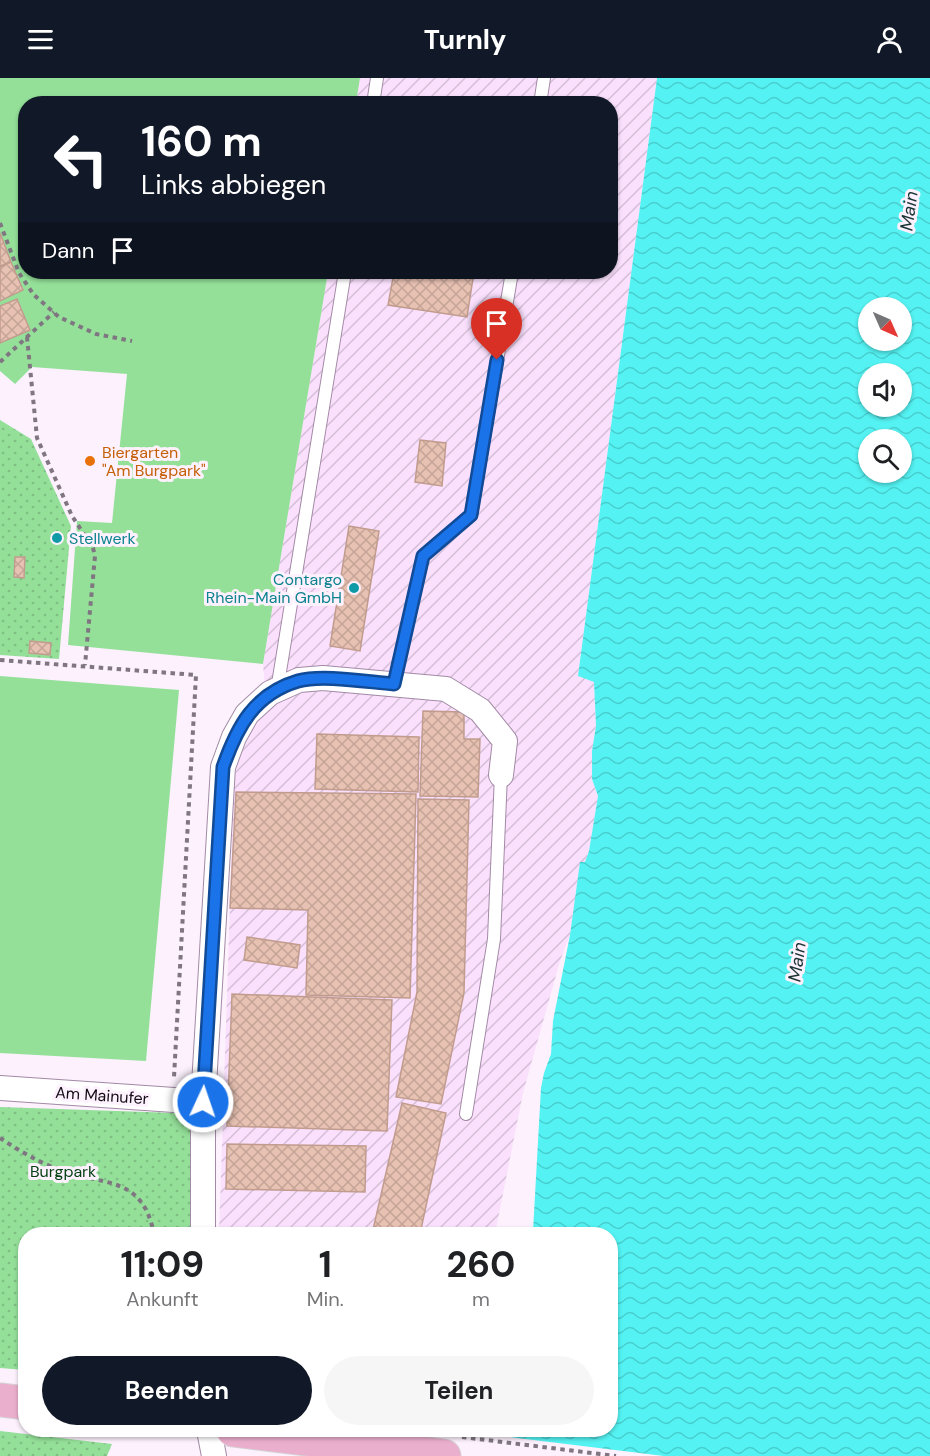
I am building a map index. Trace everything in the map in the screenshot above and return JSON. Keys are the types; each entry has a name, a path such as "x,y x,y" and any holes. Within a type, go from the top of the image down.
{"main road":[{"path":"0,1400 18,1402"},
{"path":"327,1437 447,1446"}],"street":[{"path":"203,1227 203,1102 223,767 234,737 247,714 270,693 298,680 323,678 446,689 480,710 506,741 501,775"},
{"name":"Am Mainufer","path":"0,1088 203,1102"},
{"path":"210,1437 214,1456"}],"lane":[{"path":"374,96 377,78"},
{"path":"541,96 544,78"},
{"path":"277,690 344,279"},
{"path":"394,684 423,556 471,515 511,279"},
{"path":"466,1114 494,939 501,775"}],"path":[{"path":"0,223 18,270"},
{"path":"23,279 34,295 59,317 96,334 132,341"},
{"path":"0,362 54,312"},
{"path":"27,337 37,438 72,516 93,548 95,556 85,665"},
{"path":"0,660 196,675 173,1086"},
{"path":"0,1138 16,1149 57,1169 124,1187 137,1195 147,1210 152,1227"},
{"path":"447,1446 616,1456"}],"shaded area":[{"path":"360,78 657,78 578,676 594,681 596,726 592,751 592,779 598,796 589,851 585,862 580,862 570,935 560,961 523,1093 496,1227 219,1227 234,785 237,765 243,749 253,728 267,711 263,664 327,279 618,279 618,96 357,96"}],"green space":[{"path":"0,78 360,78 357,96 18,96 18,279 327,279 263,664 68,645 77,521 112,523 127,374 32,367 15,384 0,371"},
{"path":"0,420 31,439 71,526 59,659 0,655"},
{"path":"0,676 179,690 146,1061 0,1053"},
{"name":"Burgpark","path":"0,1107 176,1113 186,1118 192,1126 191,1227 18,1227 18,1369 0,1368"},
{"path":"0,1431 18,1433 18,1437 52,1437 112,1444 107,1456 0,1456"}],"water":[{"name":"Main","path":"657,78 930,78 930,1456 508,1456 512,1437 618,1437 618,1227 533,1227 541,1088 551,1054 553,1021 570,935 580,862 585,862 589,851 598,796 592,779 592,751 596,726 594,682 578,676"}],"pier":[{"path":"509,1437 664,1456 505,1456"}],"building":[{"path":"0,233 11,262 0,266"},
{"path":"11,262 23,290 0,301 0,267"},
{"path":"393,279 473,279 467,317 388,305"},
{"path":"17,299 30,330 0,343 0,306"},
{"path":"420,440 446,443 442,486 415,482"},
{"name":"Contargo Rhein-Main GmbH","path":"349,526 379,531 360,651 330,646"},
{"path":"15,557 25,557 24,578 14,577"},
{"path":"30,641 51,643 50,655 29,653"},
{"path":"423,711 464,712 464,739 480,739 478,797 420,796"},
{"path":"317,734 419,737 418,792 315,789"},
{"path":"236,792 416,794 410,998 306,995 308,910 230,908"},
{"path":"418,799 469,800 464,993 441,1104 396,1097 417,992"},
{"path":"247,937 300,945 297,968 244,960"},
{"path":"232,994 392,1000 387,1131 227,1126"},
{"path":"402,1103 446,1113 422,1227 374,1227"},
{"path":"227,1144 366,1146 365,1192 226,1189"}],"place":[{"name":"Biergarten \"Am Burgpark\"","path":"90,461"},
{"name":"Stellwerk","path":"57,538"},
{"name":"Contargo Rhein-Main GmbH","path":"354,588"}],"route":[{"path":"203,1102 223,767 234,737 247,714 270,693 298,680 323,678 394,684 423,556 471,515 497,360"}]}
